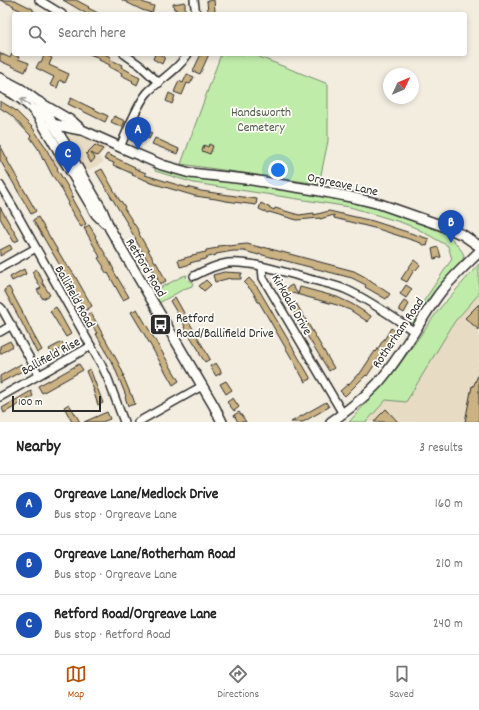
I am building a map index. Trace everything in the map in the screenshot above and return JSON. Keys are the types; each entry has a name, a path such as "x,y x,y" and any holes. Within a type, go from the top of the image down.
{"main road":[{"path":"0,78 21,89 37,101"},
{"path":"0,87 24,100 49,122 55,116 61,115"},
{"name":"Orgreave Lane","path":"37,101 73,122 79,130"},
{"name":"Retford Road","path":"37,101 49,122 70,171 96,214 110,229"},
{"name":"Orgreave Lane","path":"49,122 79,130 162,165 190,173 245,179 315,190 380,204 443,226 479,246"},
{"name":"Retford Road","path":"49,122 64,142 102,210 110,229 222,422"},
{"path":"64,142 68,135 79,130"},
{"name":"Rotherham Road","path":"331,422 357,403 379,382 415,332 438,296 479,252"}],"street":[{"path":"38,0 59,12"},
{"path":"194,0 196,12"},
{"path":"127,56 141,66 159,83"},
{"path":"120,147 144,98 179,66 186,56"},
{"name":"Ballifield Road","path":"0,185 91,346 108,379 124,422"},
{"path":"0,268 36,248"},
{"name":"Kirkdale Drive","path":"194,276 210,268 226,264 243,263 262,267 263,278 343,414"},
{"path":"262,267 345,290 363,298 415,332"},
{"path":"0,307 39,375"},
{"path":"0,332 12,326"},
{"name":"Ballifield Rise","path":"0,397 91,346"},
{"path":"138,422 202,386"}],"shaded area":[{"path":"75,130 110,142 99,157 104,162 81,174 65,139"},
{"path":"479,294 479,422 366,422 386,400 406,402 455,321"}],"green space":[{"name":"Handsworth Cemetery","path":"220,56 257,56 328,84 328,141 319,184 181,164"},
{"path":"155,166 296,190 372,206 425,223 445,233 461,250 464,255 463,259 413,326 409,323 452,259 448,246 416,228 350,207 194,183 155,171"},
{"path":"479,264 479,294 455,321 406,402 386,400 366,422 349,422 397,368 440,308"},
{"path":"187,275 186,278 193,282 192,286 159,303 152,292"}],"building":[{"path":"0,0 15,0 33,9 33,11 35,12 24,12 13,7 14,6"},
{"path":"63,0 76,0 96,12 84,12"},
{"path":"122,0 138,0 154,6 152,12 142,10"},
{"path":"214,0 215,11 208,12 207,1"},
{"path":"185,2 185,12 177,12 173,4"},
{"path":"0,53 10,58 12,54 12,56 17,56 19,57 18,59 29,63 25,72 0,61"},
{"path":"44,56 52,58 49,65 69,74 65,83 60,80 57,88 50,85 54,77 36,68 39,62 41,62"},
{"path":"94,56 111,57 109,59 122,65 121,67 140,78 137,85 132,82 133,81 121,75 122,73 109,67 110,65 99,60 100,58"},
{"path":"154,56 165,57 162,64 153,59"},
{"path":"200,56 208,56 200,74 193,71"},
{"path":"187,74 194,77 190,84 187,83 182,95 174,92 179,81 183,83"},
{"path":"169,93 175,96 172,104 166,101"},
{"path":"71,98 108,116 105,122 68,104"},
{"path":"0,101 15,110 32,127 58,168 57,169 73,197 71,197 86,224 81,227 67,204 69,203 60,186 30,137 31,136 11,115 0,108"},
{"path":"114,116 125,121 122,127 111,122"},
{"path":"142,128 152,133 149,139 140,134"},
{"path":"155,138 179,149 177,154 152,144"},
{"path":"209,144 213,146 210,154 202,151 204,145 208,147"},
{"path":"0,145 36,211 31,214 0,160"},
{"path":"95,145 103,149 97,156 91,153 95,158 91,163 86,154"},
{"path":"107,154 146,173 145,175 201,191 257,199 256,205 195,196 148,182 132,175 133,174 113,165 114,163 104,159"},
{"path":"102,169 140,233 139,234 166,281 160,284 157,279 130,228 96,172"},
{"path":"261,203 274,210 275,208 299,215 314,213 314,215 329,211 373,221 429,239 427,246 378,229 334,218 334,215 320,219 297,220 269,212 268,213 259,209"},
{"path":"0,207 19,240 14,242 0,218"},
{"path":"38,217 92,306 85,311 71,284 33,220"},
{"path":"89,225 129,297 123,300 108,273 107,274 103,268 104,267 98,258 100,257 84,228"},
{"path":"247,244 354,271 390,294 386,299 365,287 366,285 352,278 244,251 216,254 180,267 178,260 206,252 206,250 218,248 218,246"},
{"path":"10,245 12,249 0,256 0,250"},
{"path":"438,247 441,257 434,259 432,249"},
{"path":"414,260 420,265 415,271 414,270 407,282 401,279"},
{"path":"24,269 26,274 12,281 10,277"},
{"path":"36,269 50,295 43,299 37,290 41,288 32,272"},
{"path":"224,272 242,273 241,279 230,278 215,282 213,275"},
{"path":"249,278 258,288 311,379 305,382 253,292 244,283"},
{"path":"206,280 211,285 204,291 199,286"},
{"path":"292,285 298,294 300,287 337,297 352,304 371,316 368,322 350,310 337,305 292,293 286,297 282,291"},
{"path":"406,285 412,289 406,298 400,294"},
{"path":"9,287 42,350 37,353 4,290"},
{"path":"175,297 210,359 205,362 170,301"},
{"path":"404,301 409,304 404,313 399,310 399,308"},
{"path":"296,303 334,368 329,371 290,306"},
{"path":"479,304 479,330 465,318"},
{"path":"56,307 71,334 66,337 50,311"},
{"path":"137,309 179,381 173,385 131,312"},
{"path":"91,313 119,364 135,404 128,406 126,396 114,366 96,334 97,333 86,316"},
{"path":"391,328 397,332 392,340 391,339 384,352 367,376 366,375 345,396 340,391 358,374 359,375"},
{"path":"10,341 13,346 0,354 0,346"},
{"path":"62,342 64,347 52,354 49,349"},
{"path":"216,363 221,373 216,376 210,366"},
{"path":"21,364 24,370 0,383 0,376"},
{"path":"79,364 83,370 42,393 38,386"},
{"path":"90,369 103,403 98,405 94,390 86,371"},
{"path":"479,373 479,422 465,422 472,386 473,387"},
{"path":"226,381 232,390 226,394 220,384"},
{"path":"31,391 33,396 4,413 2,408"},
{"path":"233,398 239,407 234,411 227,402"},
{"path":"326,402 329,407 303,422 291,422"},
{"path":"69,404 80,422 72,422 64,407"},
{"path":"386,409 398,422 374,422 378,417"},
{"path":"107,412 110,419 102,422 84,422"},
{"path":"239,412 246,422 238,422 234,415"}],"place":[{"name":"Orgreave Lane/Medlock Drive","path":"138,150"},
{"name":"Retford Road/Orgreave Lane","path":"68,174"},
{"name":"Orgreave Lane/Rotherham Road","path":"451,243"},
{"name":"Retford Road/Ballifield Drive","path":"160,324"}]}
